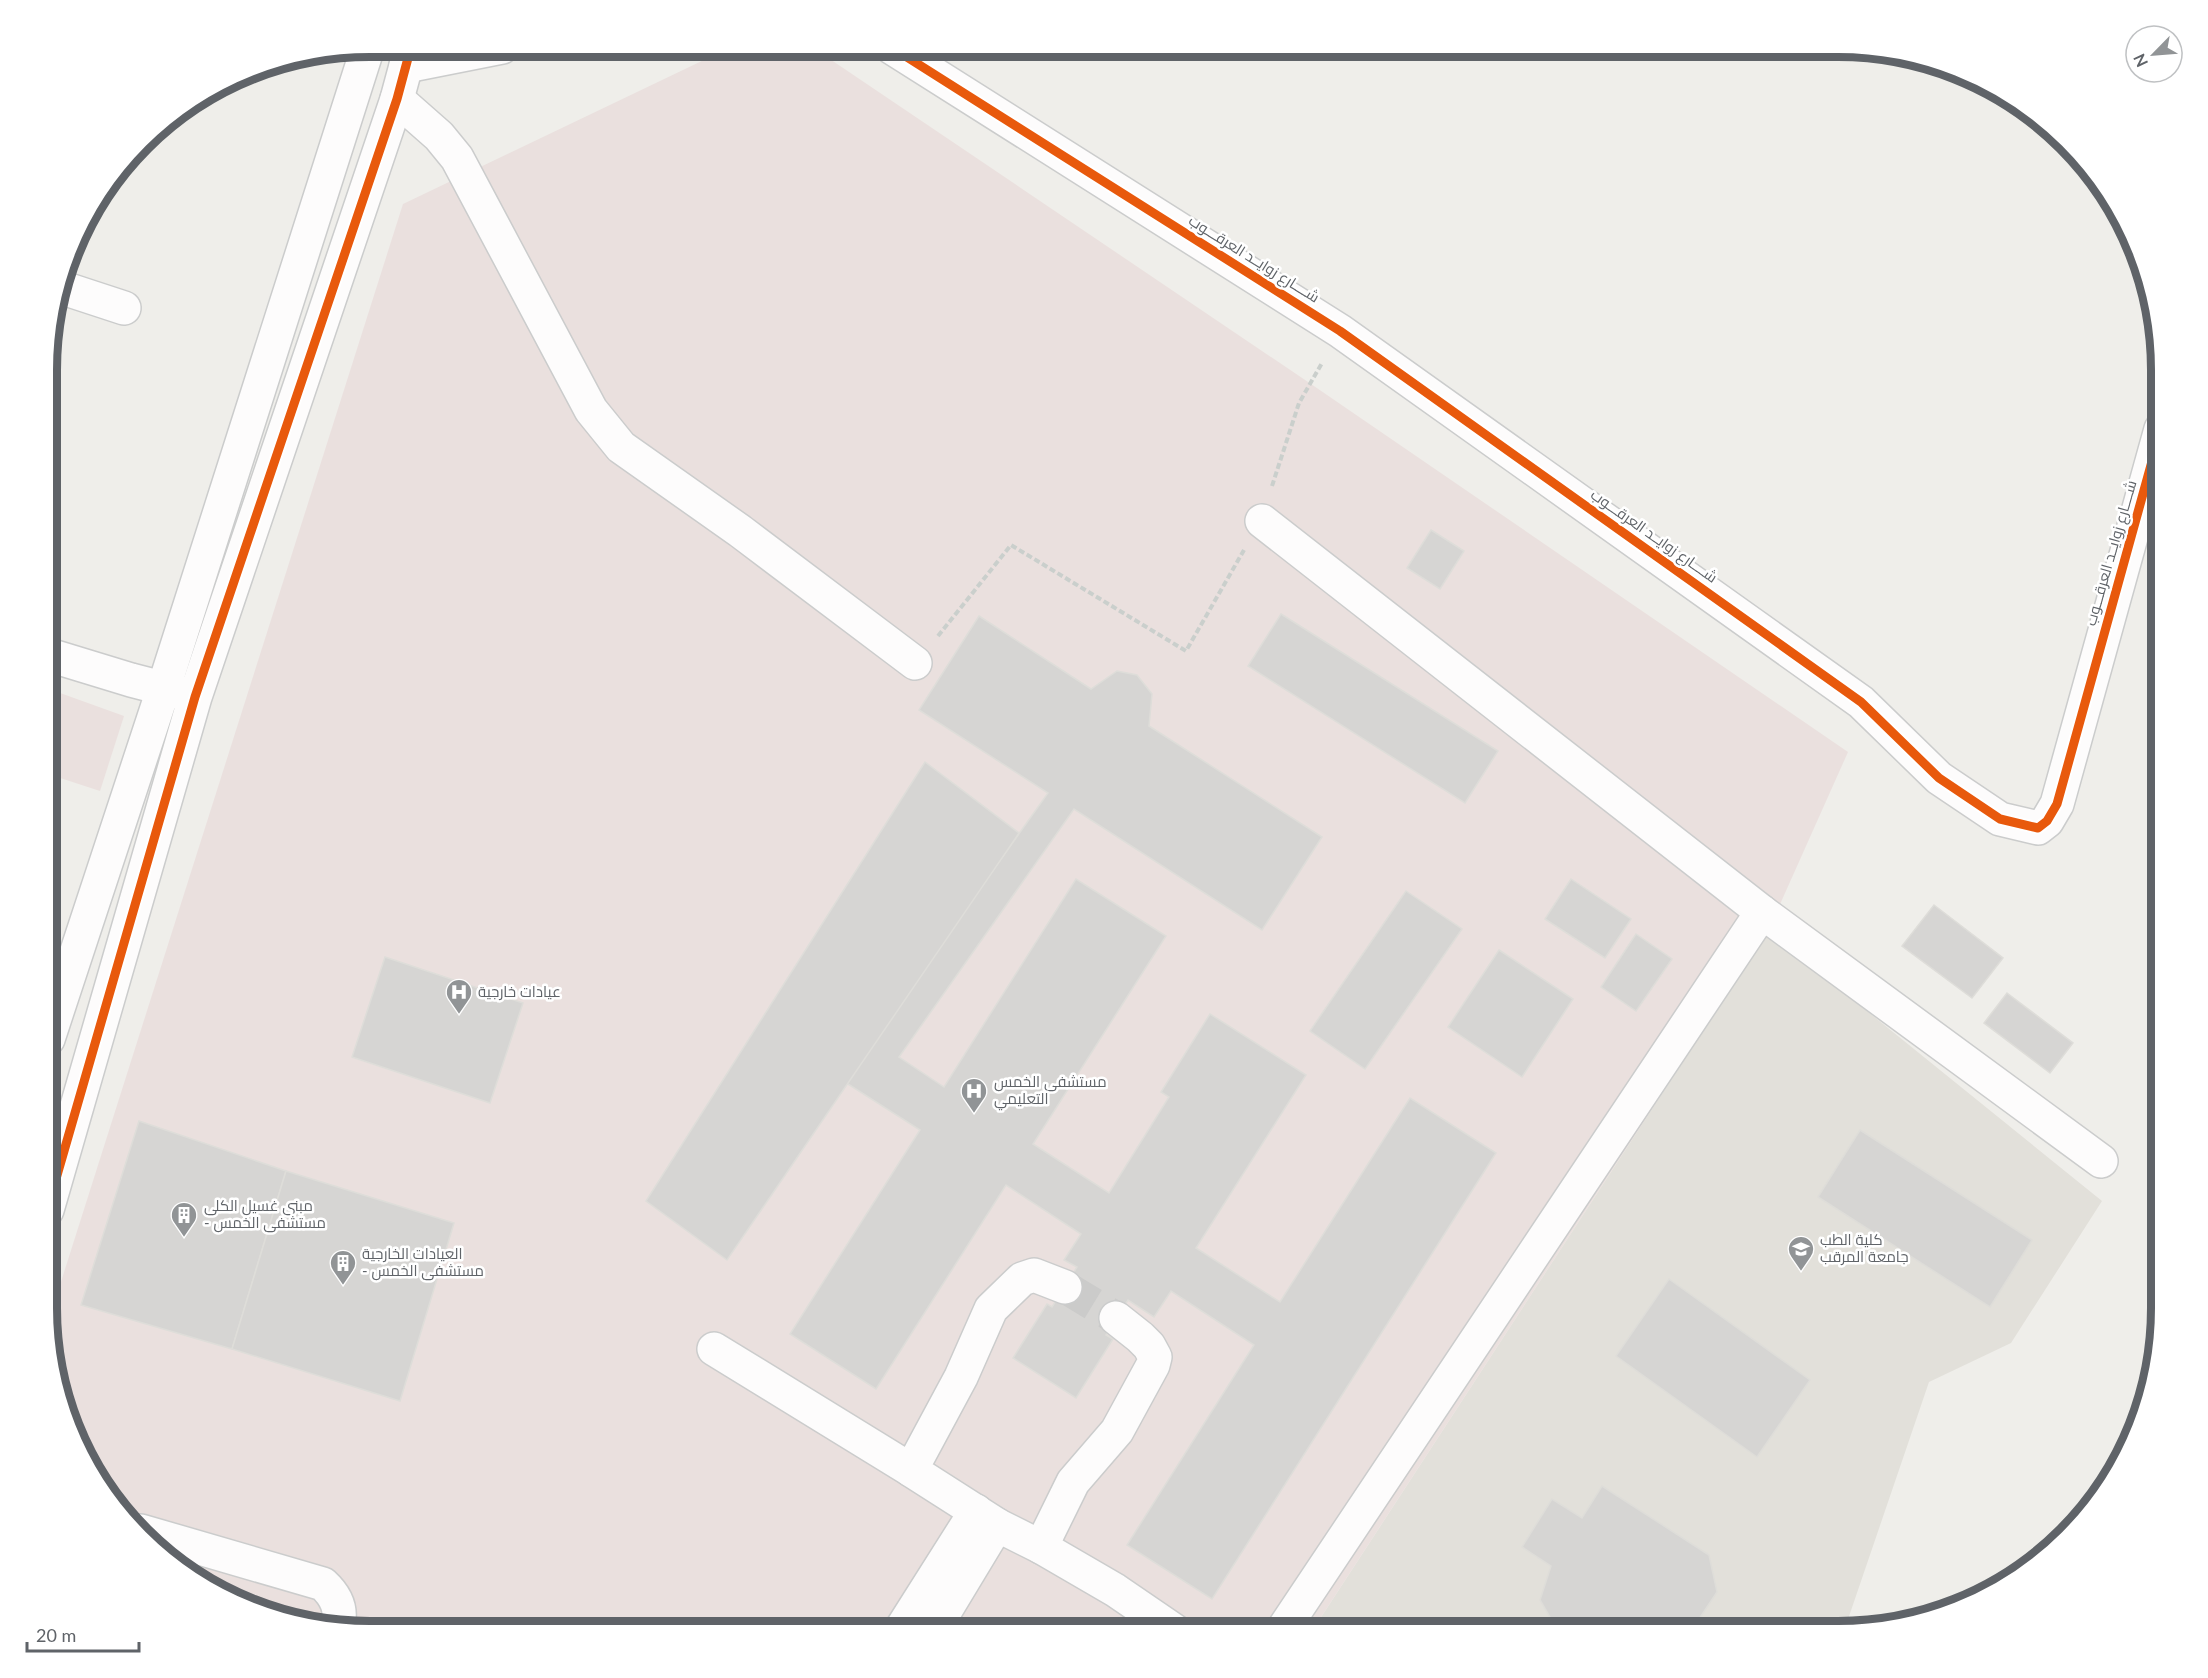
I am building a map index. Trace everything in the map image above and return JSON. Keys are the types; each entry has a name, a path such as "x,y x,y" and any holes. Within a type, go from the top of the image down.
{"street":[{"path":"57,1012 164,687 365,57"},
{"path":"57,1175 195,697 397,99 408,57"},
{"name":"شــــارع زوايــد العرقـــوب","path":"907,57 1340,331 1861,702 1939,778 2000,819 2038,828 2048,820 2057,804 2151,468"},
{"path":"397,99 440,136 457,158 591,410 621,447 740,531 915,663"},
{"path":"68,290 124,308"},
{"path":"1262,521 1762,912 2101,1161"},
{"path":"57,657 195,697"},
{"path":"1288,1621 1762,912"},
{"path":"911,1470 961,1377 991,1309 1022,1279 1029,1276 1034,1275 1065,1287"},
{"path":"1041,1547 1073,1482 1117,1431 1153,1365 1155,1357 1149,1346 1116,1318"},
{"path":"714,1349 986,1518 1115,1590 1160,1621"},
{"path":"908,1621 986,1518"},
{"path":"938,1621 986,1518"},
{"path":"154,1534 323,1584 332,1592 337,1602 340,1613 339,1619"}],"path":[{"path":"915,663 1011,545 1186,651 1262,521 1299,403 1340,331"}],"shaded area":[{"path":"710,57 827,57 1311,384 1848,752 1768,931 1319,1621 370,1621 329,1618 289,1610 250,1597 231,1589 196,1568 149,1529 122,1499 99,1465 81,1428 63,1369 57,1294 403,204"},
{"path":"57,692 124,716 100,791 57,777"},
{"name":"كلية الطب جامعة المرقب","path":"1768,931 2102,1201 2011,1343 1929,1382 1848,1621 1319,1621"}],"building":[{"path":"1431,530 1464,551 1440,589 1407,568"},
{"path":"1281,614 1498,751 1465,803 1248,666"},
{"name":"مستشفى الخمس التعليمي","path":"979,616 1091,689 1117,671 1137,675 1152,694 1149,726 1322,837 1262,930 1074,809 899,1057 944,1087 1076,879 1166,936 1033,1144 1109,1193 1169,1097 1161,1092 1210,1014 1306,1075 1196,1248 1280,1302 1410,1098 1496,1153 1212,1599 1127,1545 1254,1345 1171,1291 1154,1317 1128,1300 1106,1335 1113,1339 1076,1398 1013,1358 1047,1304 1052,1307 1077,1267 1064,1260 1081,1234 1006,1185 876,1389 790,1334 920,1130 826,1070 853,1028 872,1040 1048,793 919,710"},
{"path":"925,762 1019,833 727,1260 646,1201"},
{"path":"1571,879 1631,919 1605,958 1545,919"},
{"path":"1406,891 1462,929 1365,1069 1310,1031"},
{"path":"1934,905 2003,958 1972,998 1902,946"},
{"path":"1636,934 1672,959 1636,1011 1601,987"},
{"path":"1499,950 1573,999 1522,1077 1448,1027"},
{"path":"385,957 523,1003 490,1103 352,1057"},
{"path":"2007,993 2073,1043 2050,1073 1984,1023"},
{"name":"مبنى غسيل الكلى - مستشفى الخمس","path":"139,1121 286,1171 232,1349 81,1305"},
{"path":"1860,1130 2032,1240 1990,1307 1818,1197"},
{"name":"العيادات الخارجية - مستشفى الخمس","path":"286,1171 454,1223 400,1401 232,1349"},
{"path":"1669,1279 1810,1380 1757,1457 1616,1356"},
{"path":"1602,1486 1709,1555 1717,1592 1698,1621 1552,1621 1540,1600 1551,1566 1522,1547 1552,1499 1582,1518"}],"tunnel":[{"path":"1065,1287 1116,1318"}],"cycle path":[{"path":"57,1175 195,697 397,99 408,57"},
{"path":"907,57 1340,331 1861,702 1939,778 2000,819 2038,828 2047,821 2057,804 2151,465"}],"place":[{"name":"عيادات خارجية","path":"459,1015"},
{"name":"مستشفى الخمس التعليمي","path":"974,1114"},
{"name":"مبنى غسيل الكلى - مستشفى الخمس","path":"184,1238"},
{"name":"كلية الطب جامعة المرقب","path":"1801,1272"},
{"name":"العيادات الخارجية - مستشفى الخمس","path":"343,1286"}]}
